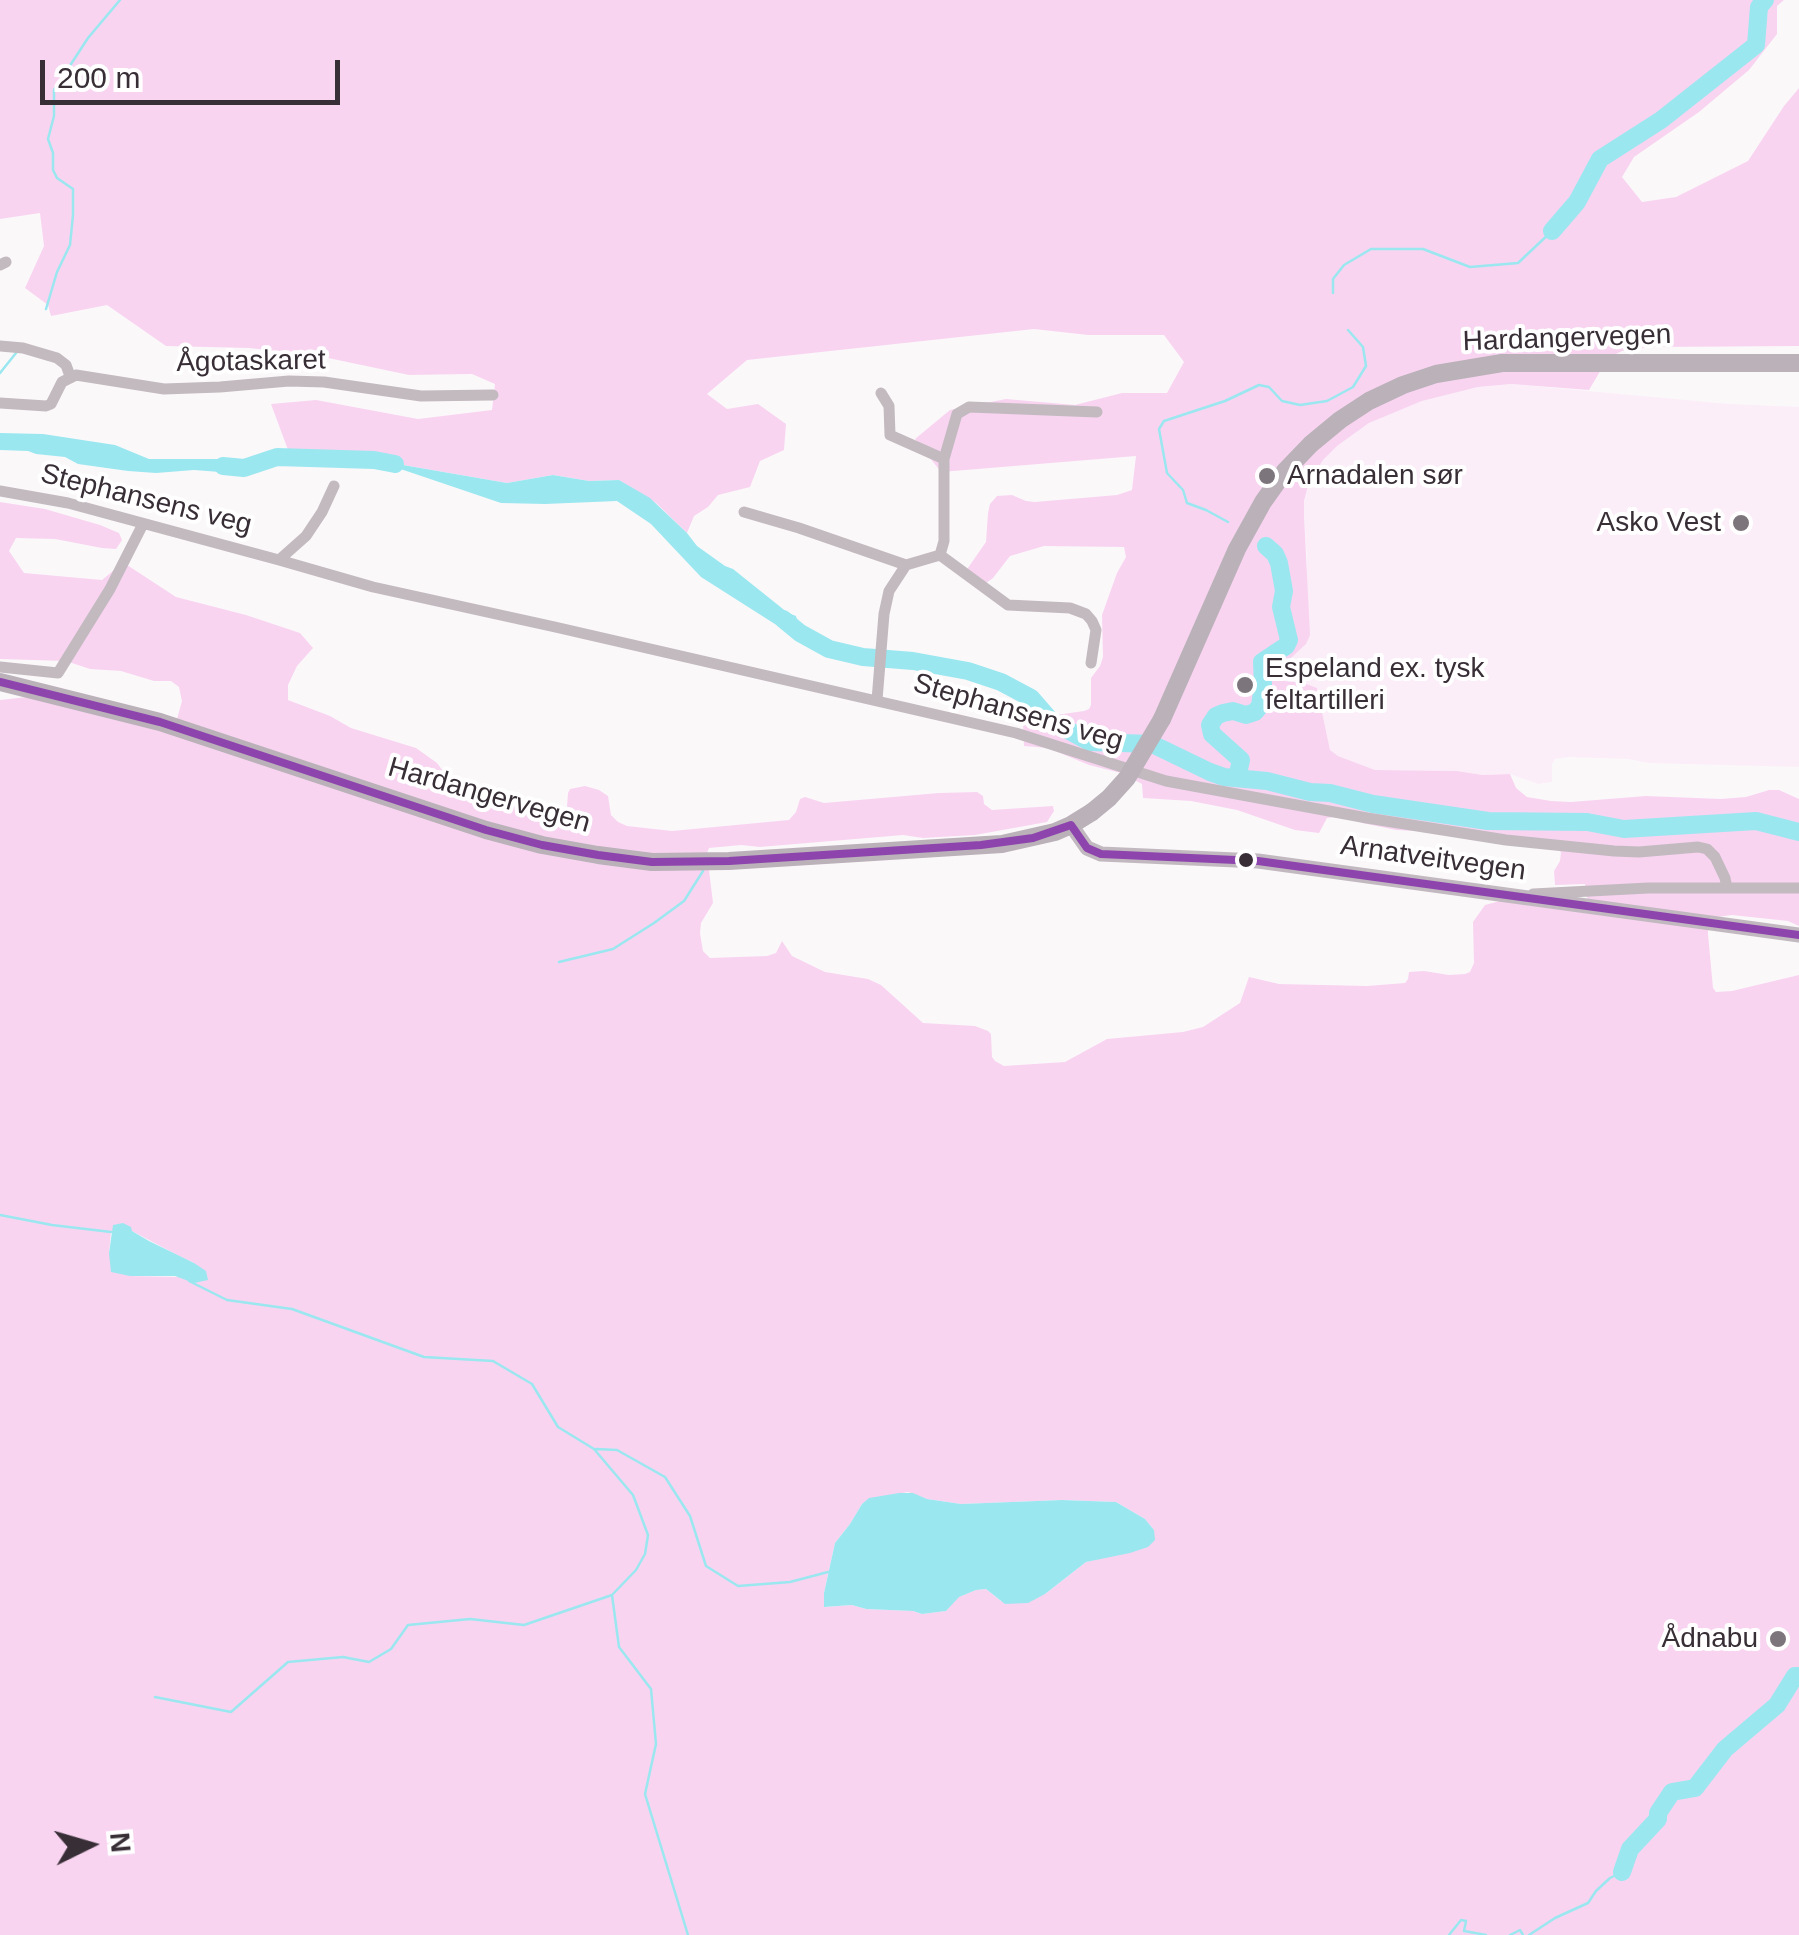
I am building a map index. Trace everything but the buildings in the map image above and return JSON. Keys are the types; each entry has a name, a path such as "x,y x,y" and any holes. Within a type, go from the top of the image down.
{"main road":[{"name":"Hardangervegen","path":"0,682 160,722 486,830 598,855 652,862 729,861 1017,842 1072,825 1109,798 1136,767 1162,719 1237,549 1263,502 1300,454 1354,410 1419,379 1481,365 1799,361"},
{"name":"Arnatveitvegen","path":"1072,825 1087,848 1102,854 1258,861 1799,935"}],"street":[{"name":"Ågotaskaret","path":"0,346 58,358 70,376 164,388 220,388 288,381 324,382 421,396 493,395"},
{"path":"0,403 46,406 70,376"},
{"path":"882,393 890,406 890,435 944,460"},
{"path":"940,555 945,530 944,460 957,414 969,407 1097,412"},
{"name":"Stephansens veg","path":"280,560 306,536 334,486"},
{"name":"Stephansens veg","path":"0,490 68,504 373,588 1016,733 1166,782 1506,840 1614,851 1707,849 1718,863 1726,888"},
{"path":"744,512 906,565 940,555"},
{"path":"0,667 58,673 110,589 144,524"},
{"path":"940,555 1008,605 1070,608 1086,614 1096,630 1090,663"},
{"path":"877,700 890,591 906,565"},
{"path":"1518,896 1630,888 1799,888"}],"shaded area":[{"path":"0,0 1784,0 1777,6 1777,34 1749,70 1699,112 1634,157 1622,177 1642,202 1676,197 1748,161 1799,88 1799,346 1651,347 1622,351 1608,358 1589,390 1511,384 1478,387 1422,401 1369,423 1337,446 1309,482 1304,515 1310,635 1284,671 1285,681 1317,688 1330,750 1375,770 1510,774 1516,788 1527,797 1551,801 1646,796 1721,799 1769,790 1799,799 1799,926 1788,921 1732,915 1717,917 1708,934 1716,992 1799,975 1799,1935 0,1935 0,700 27,697 177,719 182,701 179,687 171,681 90,669 66,661 0,659 0,502 45,509 100,525 119,533 122,540 116,549 55,539 16,538 9,551 24,573 102,580 125,561 176,597 300,633 313,648 297,666 288,685 288,700 351,728 416,748 437,763 452,783 483,800 503,802 537,814 561,814 567,807 570,789 585,786 608,796 611,815 618,822 672,831 789,820 805,797 824,803 977,792 992,810 1053,806 1047,822 975,835 903,835 760,847 741,845 709,848 707,853 713,903 701,923 700,933 703,951 710,958 767,956 776,953 782,941 792,956 825,972 881,985 923,1023 975,1026 988,1031 992,1057 1004,1066 1065,1062 1107,1039 1203,1027 1240,1003 1249,977 1279,984 1367,986 1405,983 1409,972 1465,974 1474,963 1473,922 1485,905 1500,901 1588,905 1585,884 1555,885 1554,871 1561,852 1557,849 1454,833 1396,830 1362,823 1349,815 1327,818 1319,833 1295,830 1237,810 1191,801 1143,798 1142,784 1121,773 1048,748 1024,746 1023,722 1028,719 1089,709 1091,678 1103,657 1102,615 1126,557 1124,547 1044,546 1010,556 993,578 979,588 963,575 986,542 990,504 997,496 1012,495 1035,502 1117,495 1132,490 1136,456 941,472 915,439 950,410 1006,399 1075,405 1122,393 1167,393 1184,362 1164,335 1088,335 1034,329 747,360 707,394 727,409 758,404 786,424 784,450 760,461 750,487 718,495 694,516 687,533 656,503 619,480 589,481 553,475 507,483 374,460 291,458 271,404 316,400 418,419 492,410 495,384 472,374 409,375 314,355 249,348 166,346 107,305 51,316 48,305 25,288 44,246 40,213 0,219","holes":["132,1231 179,1256 194,1263 180,1277 130,1276 109,1253 111,1232","908,1492 961,1504 1116,1502 1145,1519 1154,1530 1148,1546 1086,1562 1045,1594 1001,1601 986,1589 976,1590 958,1597 946,1611 922,1614 852,1605 825,1607 824,1593 835,1543 862,1504 869,1499"]},
{"path":"1511,384 1799,407 1799,767 1569,757 1555,759 1552,782 1538,784 1510,774 1375,770 1330,750 1317,688 1285,680 1284,671 1306,644 1304,501 1309,482 1337,446 1369,423 1422,401 1478,387"}],"water":[{"path":"0,433 43,434 115,445 149,459 232,459 244,468 156,473 78,464 65,457 0,450"},
{"path":"374,460 507,483 553,475 589,481 619,480 650,498 697,546 796,616 800,633 789,633 701,577 651,524 617,501 501,503"},
{"path":"123,1223 206,1271 208,1280 194,1283 175,1276 111,1272 113,1225"},
{"path":"899,1493 961,1504 1116,1502 1145,1519 1154,1530 1155,1540 1130,1553 1086,1562 1028,1603 1005,1604 986,1589 959,1597 946,1611 922,1614 852,1605 824,1607 835,1543 869,1498"}],"waterway":[{"path":"46,309 70,245 73,215 73,189 57,178 48,139 54,116 54,90 88,38 120,0"},
{"path":"1552,231 1577,202 1600,159 1661,120 1756,45 1759,7 1765,0"},
{"path":"1333,293 1333,279 1344,265 1371,249 1423,249 1470,267 1518,263 1552,231"},
{"path":"1228,522 1187,503 1183,490 1167,473 1159,429 1164,421 1259,385 1269,387 1282,401 1300,405 1327,401 1353,387 1366,366 1363,347 1348,330"},
{"path":"0,373 16,353"},
{"path":"223,466 244,468 277,457 395,464"},
{"path":"1237,778 1241,760 1212,734 1210,725 1223,713 1255,712 1260,706 1263,685 1262,662 1289,640 1281,607 1284,591 1279,563 1266,546"},
{"path":"783,619 829,649 968,671 1001,682 1031,698 1051,721 1090,742 1152,744 1224,777 1267,781 1373,804 1488,821 1587,822 1624,829 1756,821 1799,832"},
{"path":"559,962 613,949 684,901 703,871"},
{"path":"0,1215 111,1232"},
{"path":"155,1697 231,1712 288,1662 343,1657 369,1662 391,1649 408,1625 470,1619 524,1625 612,1595 636,1570 645,1554 648,1535 633,1495 594,1449 558,1427 532,1384 493,1361 424,1357 292,1309 227,1300 189,1281"},
{"path":"596,1449 617,1450 665,1477 690,1516 706,1566 738,1586 790,1582 828,1572"},
{"path":"612,1595 619,1647 651,1689 656,1744 645,1794 688,1935"},
{"path":"1622,1872 1630,1849 1658,1819 1672,1792 1695,1788 1725,1749 1777,1705 1795,1676 1799,1676"},
{"path":"1529,1935 1588,1903 1610,1878 1622,1872"},
{"path":"1449,1935 1461,1920 1466,1921 1464,1931 1486,1935"},
{"path":"1510,1935 1520,1930 1523,1935"}],"transit line":[{"path":"0,682 160,722 486,830 598,855 652,862 729,861 981,845 1033,838 1071,825 1087,848 1101,854 1258,861 1799,935"}],"place":[{"name":"Arnadalen sør","path":"1267,476"},
{"name":"Asko Vest","path":"1741,523"},
{"name":"Espeland ex. tysk feltartilleri","path":"1245,685"},
{"name":"Ådnabu","path":"1778,1639"}]}
